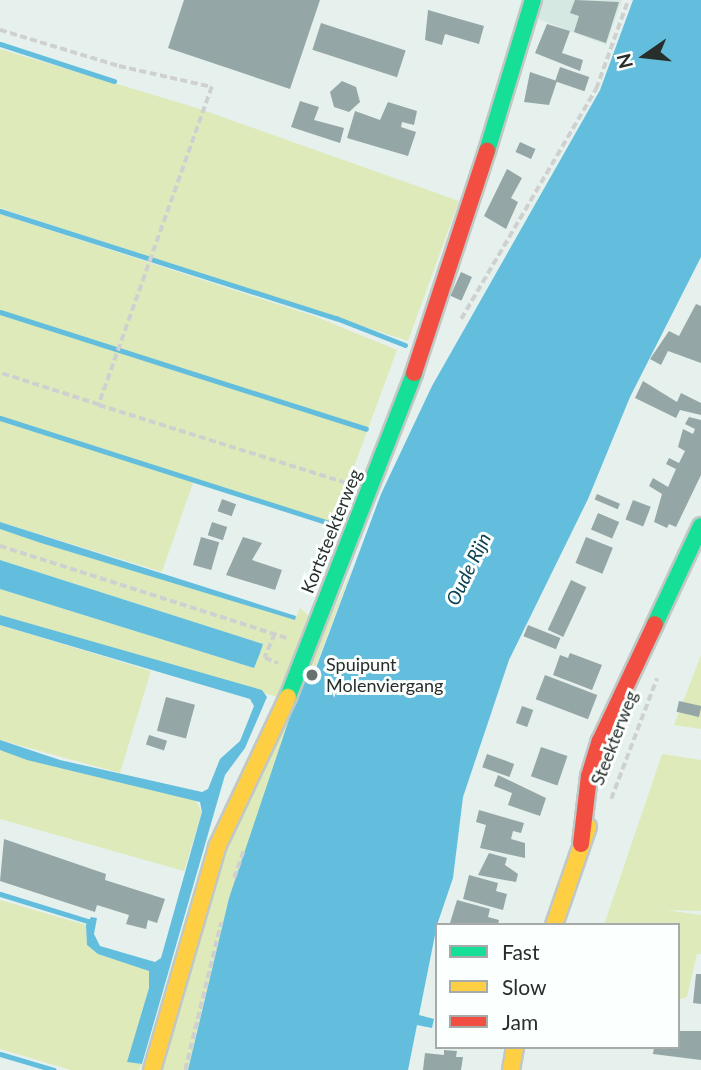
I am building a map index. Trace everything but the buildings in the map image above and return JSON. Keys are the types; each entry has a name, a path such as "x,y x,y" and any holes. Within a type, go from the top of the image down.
{"street":[{"name":"Kortsteekterweg","path":"152,1070 218,847 272,739 435,322 533,0"},
{"name":"Steekterweg","path":"557,922 581,844 600,802 621,700 701,526"},
{"path":"511,1070 515,1049"}],"path":[{"path":"457,327 596,89 628,0"},
{"path":"0,30 119,66 212,87 99,405"},
{"path":"0,373 369,490"},
{"path":"0,546 275,634 265,658 272,661"},
{"name":"Steekterweg","path":"607,813 662,667"},
{"path":"232,886 247,840"},
{"path":"185,1070 224,911"}],"shaded area":[{"path":"533,0 622,0 606,45 528,15"}],"green space":[{"path":"0,49 197,108 459,201 408,341 0,208"},
{"path":"0,214 314,316 397,350 333,524 194,480 162,572 0,522"},
{"path":"0,529 295,619 300,608 308,615 281,698 0,615 0,589 254,668 263,644 0,560"},
{"path":"353,567 229,898 188,1070 161,1070 218,868"},
{"path":"0,625 151,671 120,773 0,740"},
{"path":"701,655 701,729 674,725"},
{"path":"0,750 195,799 202,812 184,871 0,819"},
{"path":"662,754 701,760 701,911 666,910 701,915 701,954 697,954 687,997 680,999 680,923 605,923"},
{"path":"0,900 86,925 87,945 98,954 149,970 149,988 128,1062 142,1064 139,1070 71,1070 0,1049"}],"water":[{"name":"Oude Rijn","path":"633,0 701,0 701,257 630,397 588,499 509,660 463,797 453,878 438,923 435,923 419,1015 434,1019 432,1028 417,1025 408,1070 188,1070 229,898 306,669 316,668 381,494 432,386 600,90"},
{"path":"0,522 296,616 295,620 41,543 0,529"},
{"path":"0,560 263,644 260,653 254,668 0,589"},
{"path":"0,615 262,690 267,697 245,748 225,775 142,1064 127,1062 149,988 149,971 98,954 87,945 86,925 91,917 97,918 94,934 100,946 155,962 161,958 202,812 200,802 27,760 0,750 0,740 60,760 202,792 208,789 220,759 240,741 254,706 250,699 0,625"}],"waterway":[{"path":"0,44 114,81"},
{"path":"0,211 336,318 405,345"},
{"path":"0,312 366,429"},
{"path":"0,418 333,524"},
{"path":"306,589 347,487"},
{"path":"0,894 88,921"},
{"path":"0,1054 54,1070"}],"traffic: fast":[{"path":"487,151 533,0"},
{"path":"288,697 414,373"},
{"path":"655,624 701,526"}],"traffic: slow":[{"path":"152,1070 217,847 288,697"},
{"path":"555,923 588,827"},
{"path":"511,1070 515,1049"}],"traffic: jam":[{"path":"414,373 487,151"},
{"path":"581,844 589,776 600,741 655,624"}],"place":[{"name":"Spuipunt Molenviergang","path":"312,675"}]}
